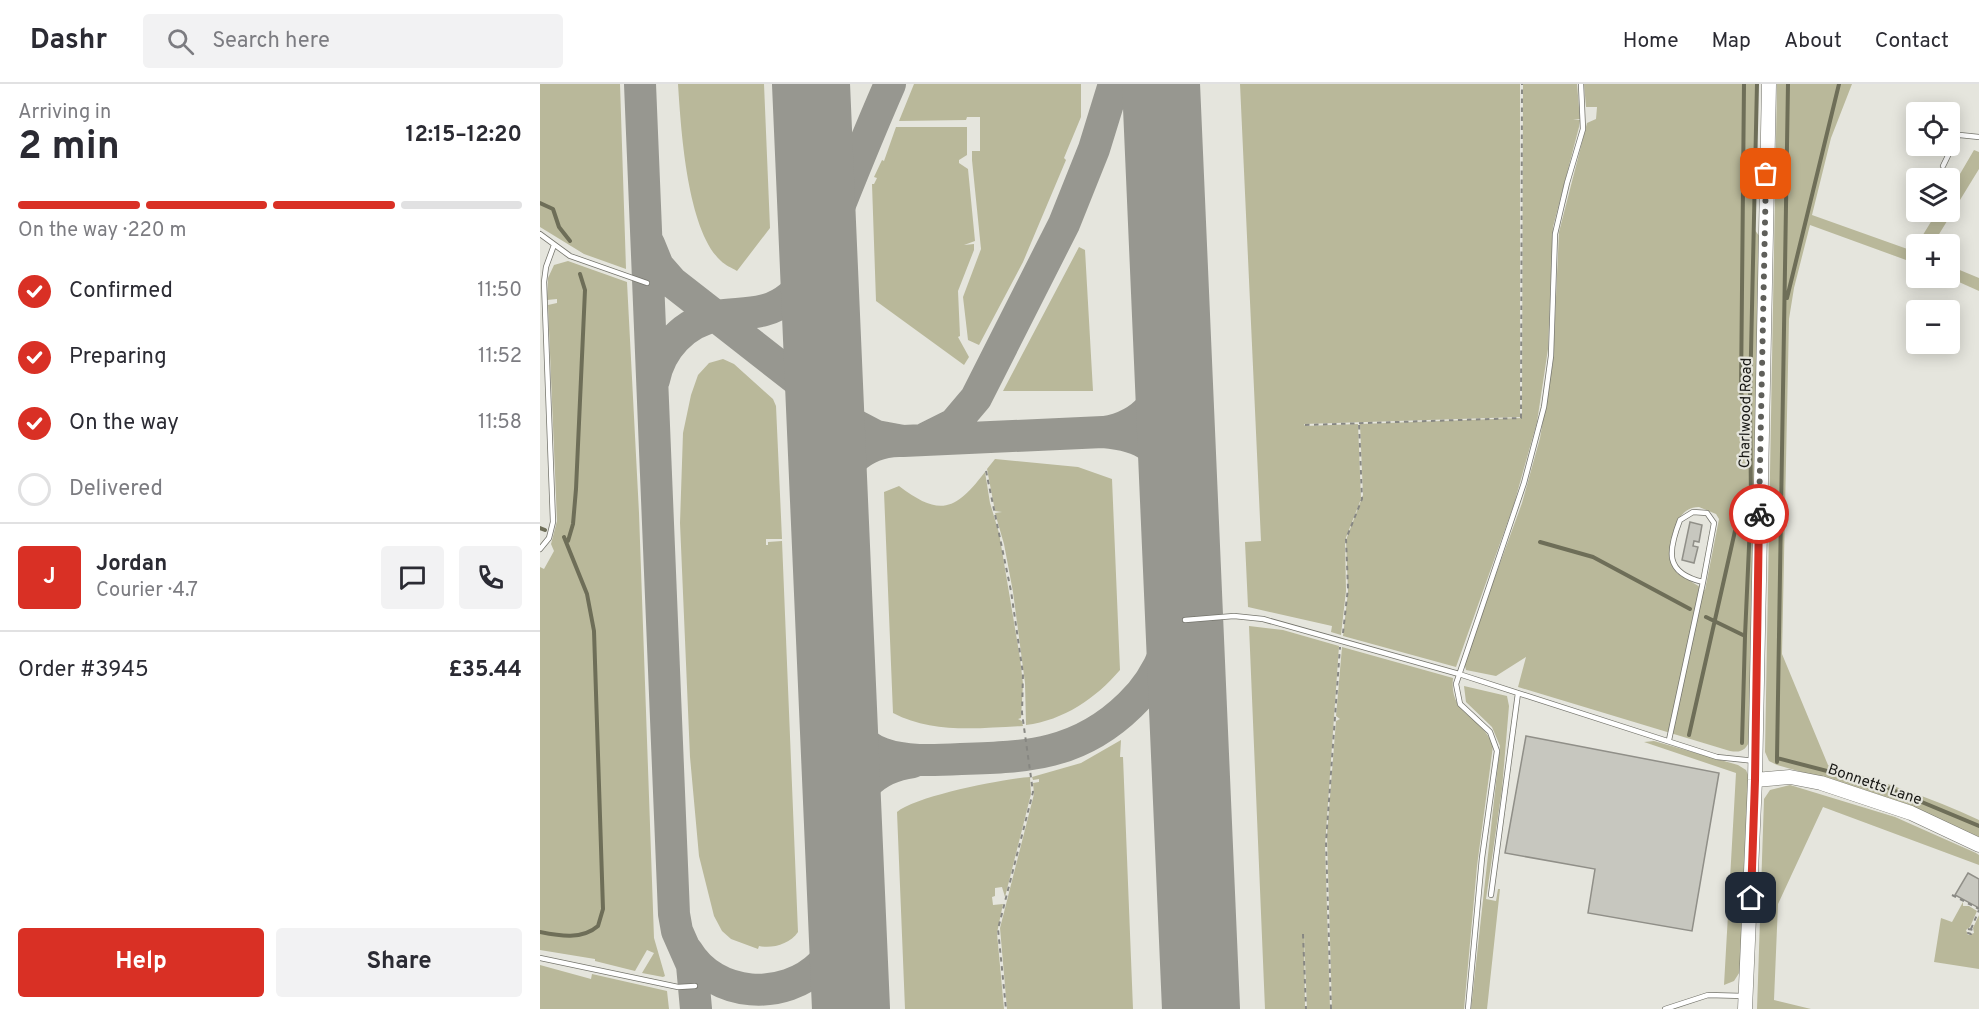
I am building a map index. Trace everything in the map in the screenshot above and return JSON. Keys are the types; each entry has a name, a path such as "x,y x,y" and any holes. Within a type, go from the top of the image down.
{"street":[{"name":"Charlwood Road","path":"1746,1003 1755,780 1769,84"},
{"name":"Bonnetts Lane","path":"1755,780 1797,777 1821,783 1911,813 1979,845"}],"lane":[{"path":"1468,1009 1482,858 1497,756 1490,732 1458,700 1456,688 1518,501 1544,407 1551,356 1556,234 1567,183 1583,129 1581,84"},
{"path":"1960,135 1979,137"},
{"path":"1943,166 1948,156"},
{"path":"540,234 570,256 647,283"},
{"path":"540,549 550,536 553,519 544,282 546,267 554,245"},
{"path":"1669,740 1703,582 1714,523 1707,513 1693,512 1685,514 1679,522 1672,561 1678,571 1703,582"},
{"path":"1185,620 1247,616 1459,674 1729,760 1755,761"},
{"path":"1491,895 1518,693"},
{"path":"540,958 678,987 695,986"},
{"path":"1665,1009 1708,994 1746,1003"}],"path":[{"path":"1305,425 1521,418 1522,84"},
{"path":"1331,1009 1326,835 1341,641 1348,588 1346,539 1362,499 1359,423"},
{"path":"986,471 992,505 1003,542 1014,614 1024,686 1022,713 1033,792 998,929 1006,1009"},
{"path":"1952,895 1979,910 1971,929"},
{"path":"1965,907 1967,903"},
{"path":"1303,934 1306,1009"}],"green space":[{"path":"540,84 620,84 626,269 584,254 540,227"},
{"path":"678,84 764,84 770,228 737,271 721,261 700,227 693,203 684,152"},
{"path":"914,84 1081,84 1081,117 1064,158 1066,160 1023,262 979,345 968,340 963,297 981,249 972,160 972,151 980,151 980,117 967,117 966,120 899,121"},
{"path":"1240,84 1520,84 1520,417 1304,424 1305,426 1358,424 1361,499 1345,540 1346,591 1341,635 1331,632 1332,626 1248,607 1245,542 1261,541"},
{"path":"1523,84 1577,84 1580,119 1573,119 1580,120 1553,227 1548,349 1537,422 1514,504 1456,667 1343,636 1348,592 1346,540 1363,495 1360,424 1522,418"},
{"path":"1584,84 1757,84 1754,229 1760,237 1751,738 1745,748 1738,752 1518,687 1526,657 1496,676 1466,670 1464,662 1522,503 1540,438 1553,362 1559,232 1587,123 1596,119 1597,107 1586,107","holes":["1699,507 1716,514 1719,519 1705,590 1677,573 1669,558 1670,550 1676,525 1684,512"]},
{"path":"1777,84 1852,84 1831,138 1812,215 1906,249 1906,260 1810,225 1794,288 1789,319 1782,654 1828,765 1886,783 1979,820 1979,837 1861,789 1777,765 1769,761 1765,752"},
{"path":"896,127 967,127 967,155 959,160 959,163 968,169 975,241 964,245 974,244 974,250 958,291 960,336 958,337 969,357 964,365 876,301 872,184 877,178 874,177 882,160 884,161"},
{"path":"1974,150 1979,152 1979,169 1960,200 1960,174"},
{"path":"1931,222 1946,222 1939,234 1923,234"},
{"path":"1079,247 1085,250 1093,391 1003,391"},
{"path":"568,261 627,282 639,513 654,938 665,976 663,977 642,973 654,953 647,950 635,971 595,961 595,959 540,950 540,567 544,569 554,551 551,544 557,521 548,305 557,303 557,299 547,300 548,278 554,265"},
{"path":"1960,270 1979,278 1979,291 1960,282"},
{"path":"723,359 734,364 773,399 776,406 782,539 766,539 766,545 768,542 782,541 798,932 786,942 775,946 759,946 758,949 731,939 722,931 714,916 699,856 690,757 680,523 683,433 698,375 709,363"},
{"path":"995,459 1078,467 1112,479 1120,670 1078,707 1053,718 1026,725 1025,683 1013,592 1004,544 995,513 1002,512 995,511 987,469"},
{"path":"985,472 990,503 999,533 1020,658 1023,684 1021,718 1018,719 1022,721 1023,726 956,728 908,720 893,713 884,492 899,486 926,502 946,505 965,495"},
{"path":"1249,626 1283,630 1339,646 1325,846 1330,1009 1307,1009 1304,934 1305,1009 1265,1009"},
{"path":"1342,647 1453,678 1456,701 1482,727 1493,746 1477,866 1464,1009 1332,1009 1327,835 1336,721 1340,719 1336,716"},
{"path":"1464,686 1507,696 1509,706 1502,789 1486,899 1496,901 1498,889 1500,889 1487,1009 1471,1009 1500,746 1492,727 1466,702"},
{"path":"1121,740 1133,1009 1007,1009 1000,928 1034,794 1033,783 1039,782 1039,779 1033,780 1032,777 1081,763"},
{"path":"1654,741 1738,765 1746,770 1749,777 1741,970 1734,981 1724,985 1736,773 1644,742"},
{"path":"1030,777 1031,794 1005,897 1002,887 995,888 995,896 992,897 993,905 1003,904 997,933 1004,1009 905,1009 897,812 940,794"},
{"path":"1790,785 1895,817 1976,853 1979,855 1979,865 1823,807 1778,904 1774,1000 1811,1009 1757,1009 1764,799 1770,790"},
{"path":"1963,902 1963,906 1969,906 1977,911 1970,927 1966,930 1968,935 1974,933 1973,928 1979,915 1979,969 1934,962 1941,918 1952,922"},
{"path":"540,965 591,979 592,974 667,991 669,1009 540,1009"}],"building":[{"path":"1690,522 1702,525 1699,542 1694,541 1693,546 1698,547 1694,563 1682,560"},
{"path":"1526,736 1719,773 1692,931 1588,913 1595,869 1505,853"},
{"path":"1968,873 1979,879 1979,908 1955,895"}],"waterway":[{"path":"1744,84 1741,392 1748,425"},
{"path":"1706,617 1745,636 1751,502 1750,397 1757,84"},
{"path":"1777,758 1788,84"},
{"path":"1787,298 1839,84"},
{"path":"540,203 553,209 559,227 570,241"},
{"path":"568,541 573,524 576,489 585,290 580,274"},
{"path":"540,528 545,530"},
{"path":"1689,735 1735,531"},
{"path":"540,932 563,936 585,933 598,926 603,909 594,631 587,594 564,537"},
{"path":"1540,542 1593,557 1690,609"},
{"path":"1742,743 1745,636"},
{"path":"1777,762 1777,758 1881,785 1979,826"}],"taxiway":[{"path":"640,84 674,914 677,931 692,965 696,1009"},
{"path":"654,380 668,348 675,339 694,324 717,316 755,312 773,307 800,288 821,253 890,84"},
{"path":"926,438 954,424 976,398 1064,224 1094,149 1114,84"},
{"path":"649,244 658,266 672,282 855,425 876,436 903,441 1103,432 1119,434 1132,437 1152,448 1159,455 1179,491"},
{"path":"1104,432 1119,429 1131,423 1152,406 1165,383 1172,355"},
{"path":"830,505 838,480 852,460 873,446 899,441"},
{"path":"838,692 844,716 854,733 867,746 882,754 919,760 1008,757 1052,750 1072,744 1111,722 1142,693 1166,650 1183,586"},
{"path":"843,835 851,807 865,785 886,770 913,762"},
{"path":"687,951 699,967 732,986 770,989 789,985 822,964 831,953 846,915"}],"runway":[{"path":"811,84 851,1009"},
{"path":"1161,84 1201,1009"}],"way so far":[{"path":"1759,514 1766,174"}],"route":[{"path":"1751,898 1759,514"}]}
